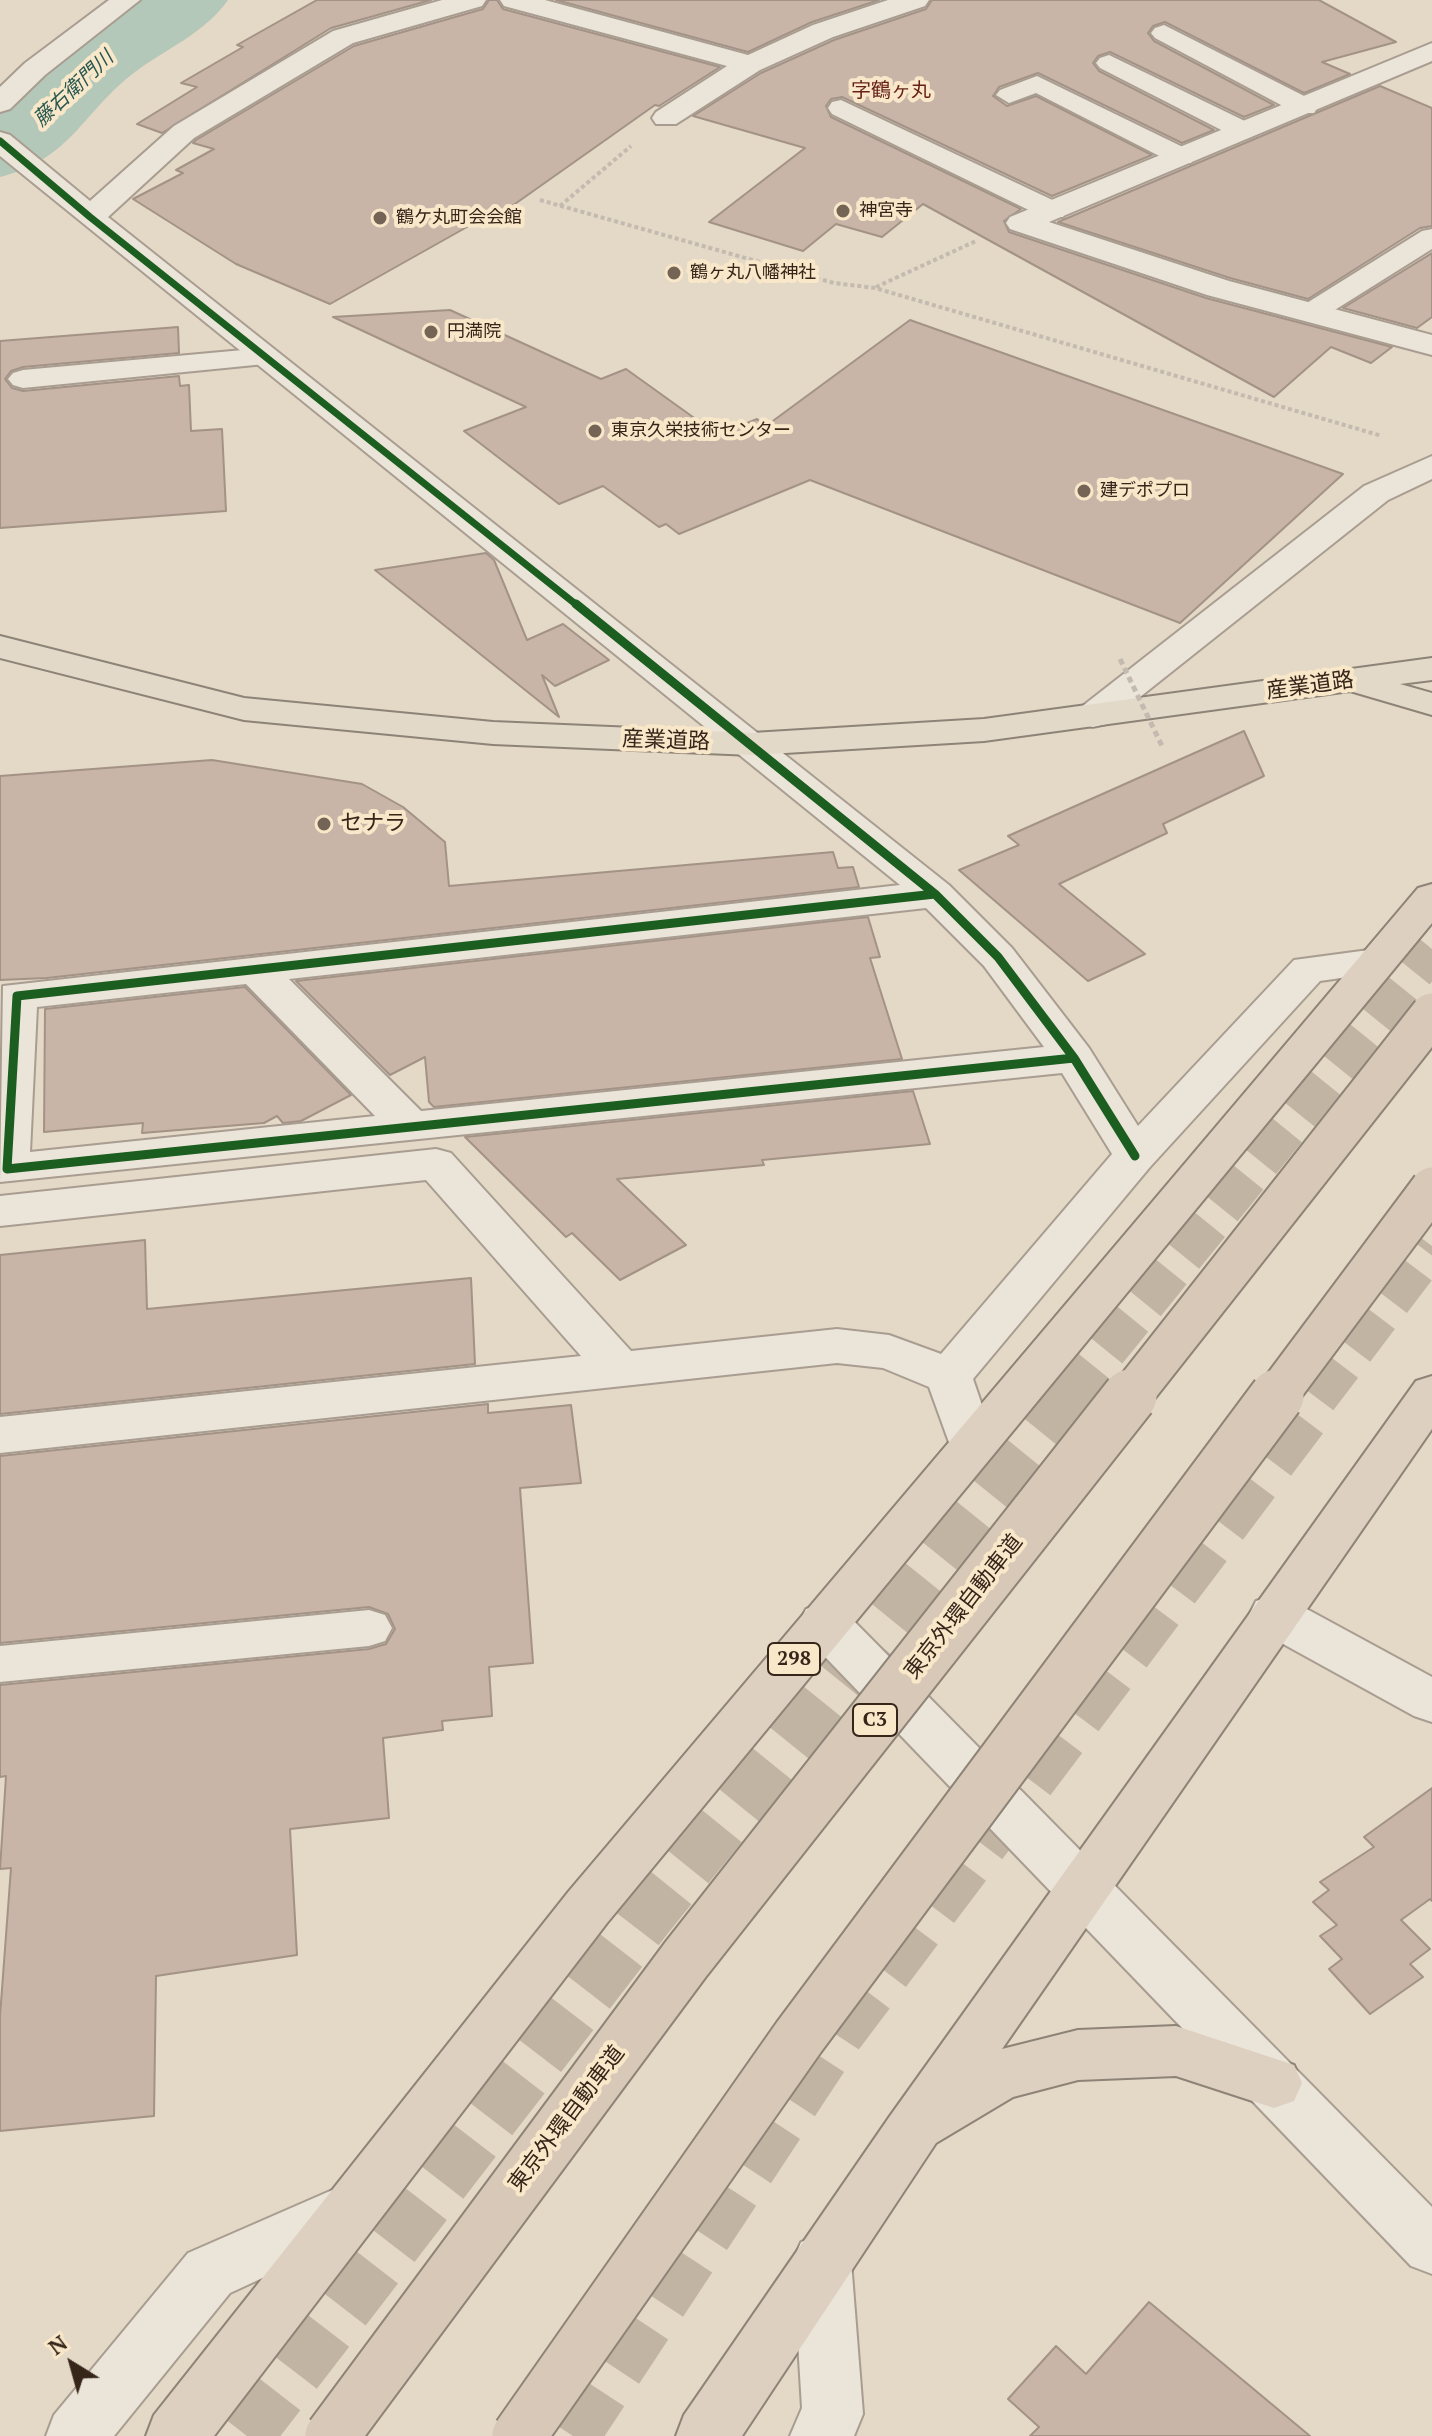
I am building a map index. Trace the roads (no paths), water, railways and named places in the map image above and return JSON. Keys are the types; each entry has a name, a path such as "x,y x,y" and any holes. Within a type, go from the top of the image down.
{"highway":[{"name":"298","path":"176,2436 588,1907 1432,897"},
{"name":"東京外環自動車道","path":"332,2436 686,1959 1432,1014"},
{"path":"519,2436 799,2037 1432,1188"},
{"path":"706,2436 822,2261 1082,1885 1432,1393"},
{"path":"910,2134 999,2075 1078,2055 1176,2051 1274,2083"}],"main road":[{"name":"産業道路","path":"0,647 244,709 493,733 752,744 984,730 1432,669"},
{"path":"1348,681 1432,704"}],"street":[{"path":"0,103 35,69 126,0"},
{"path":"90,217 184,132 343,37 472,0"},
{"path":"514,0 750,64"},
{"path":"666,118 750,64 823,31 915,0"},
{"path":"1432,51 1305,107 1021,223 1218,288 1432,345"},
{"path":"0,141 90,217 752,744 935,894 998,957 1074,1058 1135,1156"},
{"path":"1093,716 1376,493 1432,466"},
{"path":"935,894 17,996 7,1169 1074,1058"},
{"path":"949,1376 1135,1156 1308,969 1376,962"},
{"path":"255,969 411,1127"},
{"path":"0,1211 436,1164 619,1368"},
{"path":"0,1435 837,1346 889,1352 949,1376"},
{"path":"949,1376 972,1446"},
{"path":"1274,1615 1432,1701"},
{"path":"824,1623 1432,2247"},
{"path":"76,2436 209,2273 353,2208"},
{"path":"820,2436 833,2414 822,2261"}],"lane":[{"path":"1164,33 1305,107"},
{"path":"1109,63 1244,131"},
{"path":"1009,95 1037,84 1182,157"},
{"path":"841,108 1053,211"},
{"path":"1312,312 1432,237"},
{"path":"23,379 265,357"},
{"path":"0,1664 369,1628"}],"waterway":[{"name":"藤右衛門川","path":"0,152 34,128 104,57 189,0"}],"tunnel":[{"path":"1068,1398 1432,949"},
{"path":"1317,1398 1432,1246"},
{"path":"247,2436 647,1917 1069,1396"},
{"path":"573,2436 838,2033 1318,1396"}],"place":[{"name":"神宮寺","path":"843,211"},
{"name":"鶴ケ丸町会会館","path":"380,218"},
{"name":"鶴ヶ丸八幡神社","path":"674,273"},
{"name":"円満院","path":"431,332"},
{"name":"東京久栄技術センター","path":"595,431"},
{"name":"建デポプロ","path":"1084,491"},
{"name":"セナラ","path":"324,824"}],"district":[{"name":"字鶴ヶ丸","path":"891,91"}]}
